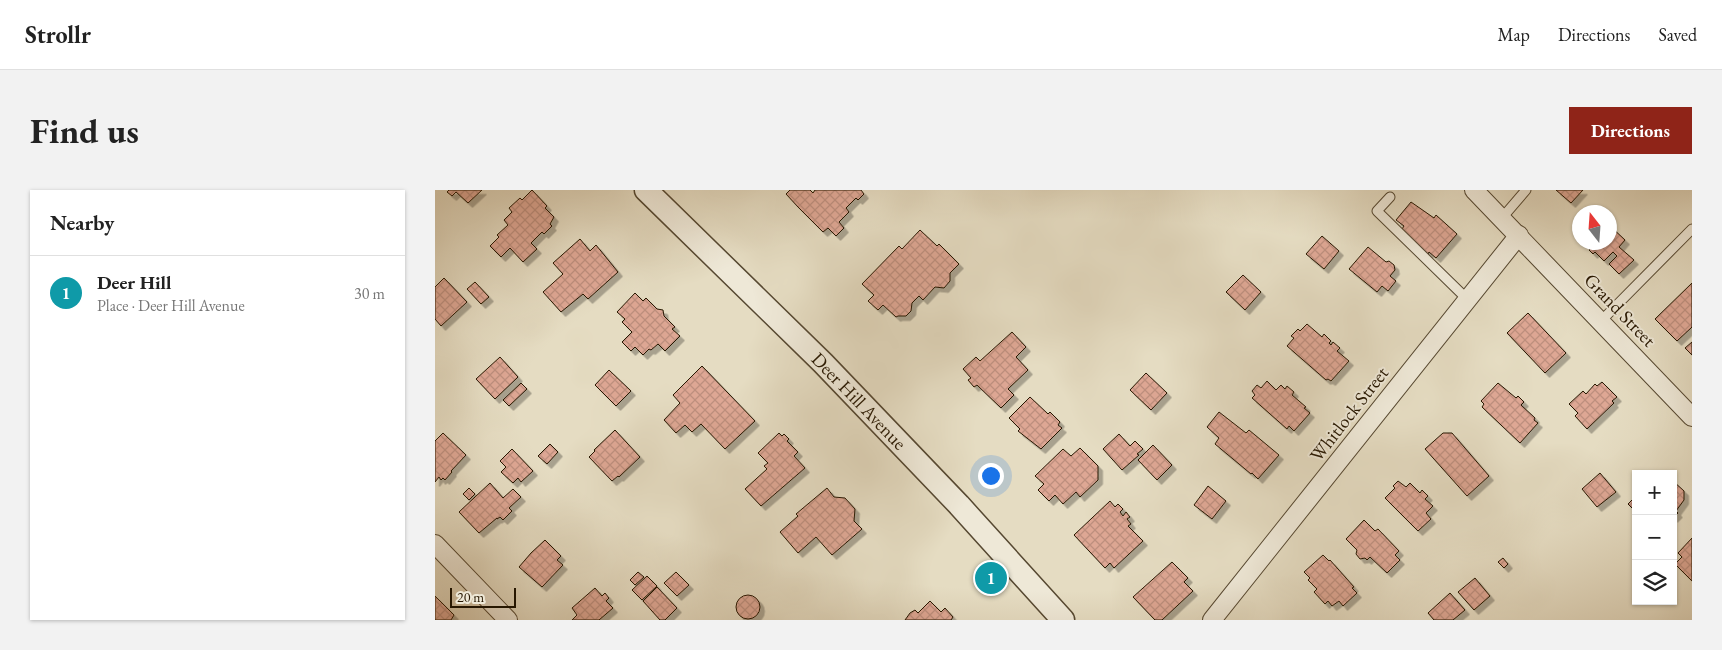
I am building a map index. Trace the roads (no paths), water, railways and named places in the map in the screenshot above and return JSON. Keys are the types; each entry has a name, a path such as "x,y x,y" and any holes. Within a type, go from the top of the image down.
{"street":[{"name":"Deer Hill Avenue","path":"646,190 830,370 959,505 1063,620"},
{"name":"Grand Street","path":"1475,190 1692,417"},
{"name":"Whitlock Street","path":"1212,620 1519,235"},
{"path":"435,544 508,620"}],"lane":[{"path":"1502,218 1526,190"},
{"path":"1390,197 1377,211 1467,300"},
{"path":"1601,321 1692,229"}],"place":[{"name":"Deer Hill","path":"991,578"}]}
